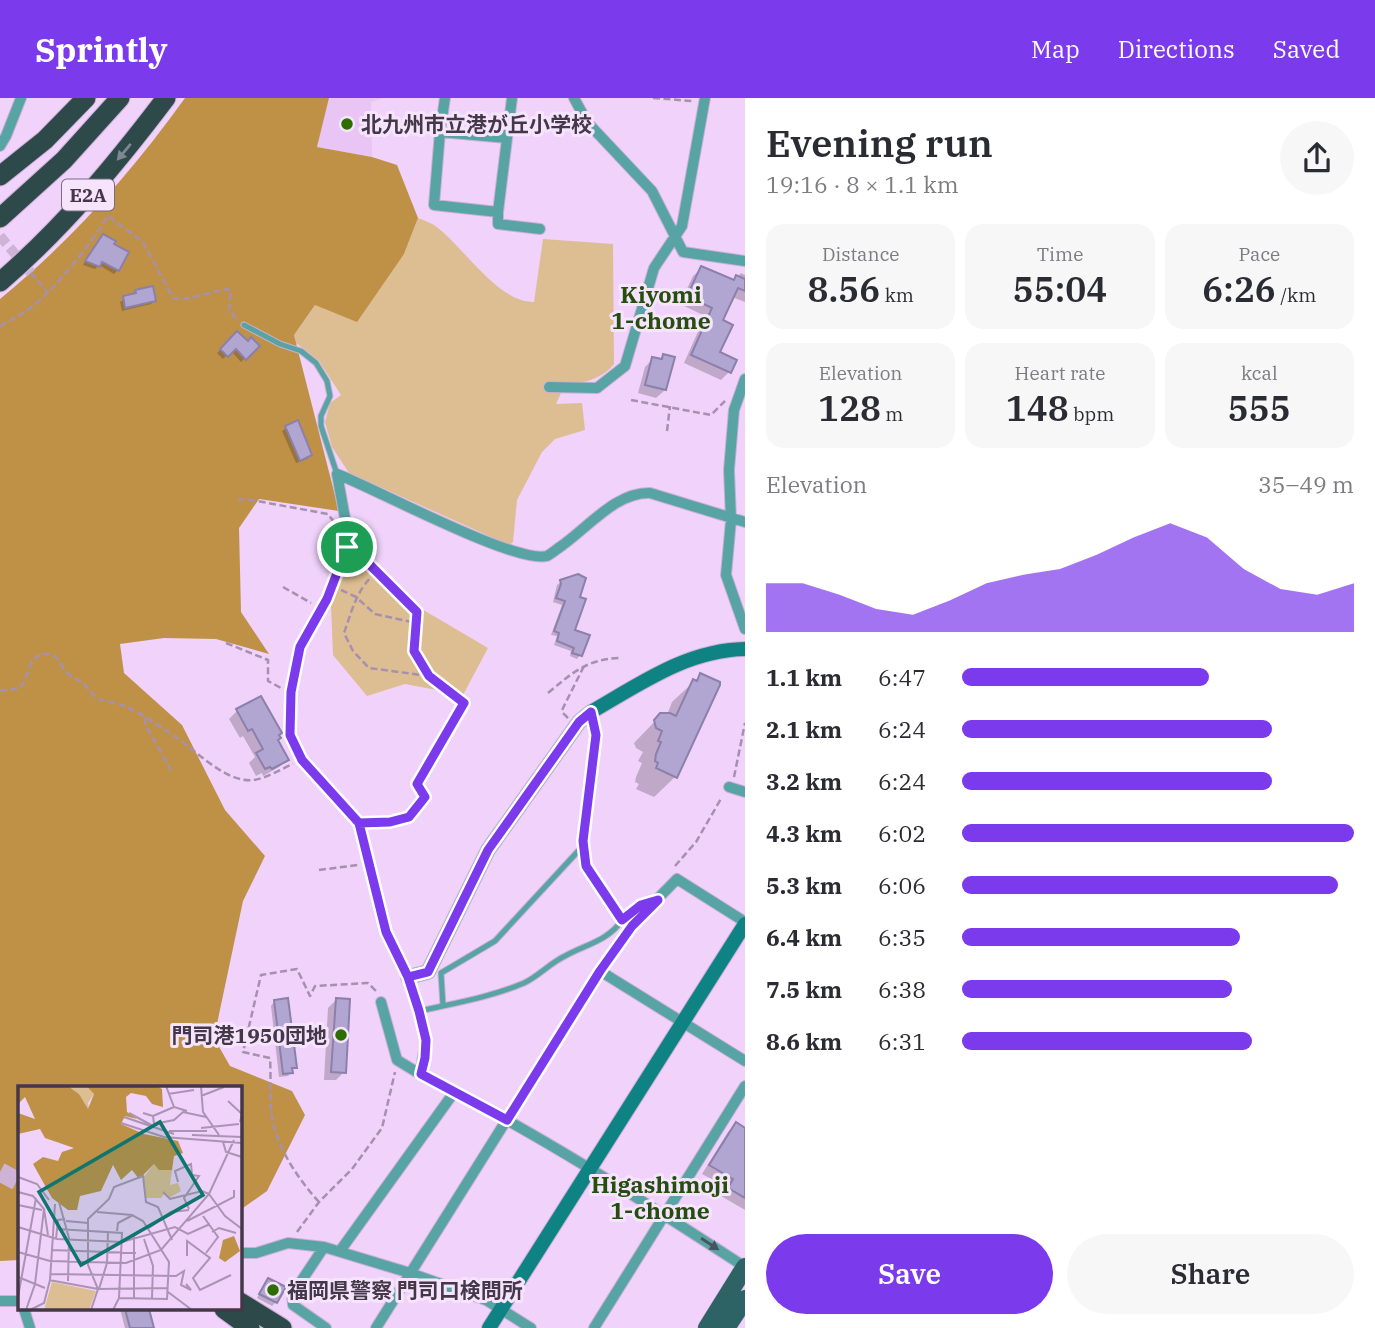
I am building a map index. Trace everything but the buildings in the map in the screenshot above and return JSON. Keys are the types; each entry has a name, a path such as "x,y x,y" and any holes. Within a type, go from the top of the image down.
{"highway":[{"path":"0,167 43,138 69,98"},
{"path":"0,176 86,98"},
{"name":"E2A","path":"0,218 64,160 120,98"},
{"name":"E2A","path":"0,282 62,223 166,98"},
{"path":"242,1303 282,1328"},
{"path":"225,1310 250,1328"}],"main road":[{"path":"706,1328 745,1267"},
{"path":"726,1328 745,1299"}],"street":[{"path":"0,146 21,98"},
{"path":"445,98 435,205 498,212"},
{"path":"512,98 498,224 540,229"},
{"path":"574,98 587,122 652,191 674,239 683,252 745,261"},
{"path":"549,387 597,388 625,366 654,268 682,226 704,100"},
{"path":"440,132 507,138"},
{"path":"745,379 740,400 734,410 729,471 731,520 726,575 745,629"},
{"path":"337,474 511,552 546,556 577,536 607,509 635,492 650,493 731,520 745,522"},
{"path":"337,474 347,529 347,547 332,586 300,647 291,692 290,735 302,760 359,823 386,932 408,977 419,1011 426,1040 421,1074"},
{"path":"408,977 428,972 488,850 577,725 591,712 679,662 720,649 745,649"},
{"path":"591,712 596,735 583,846 586,866 623,919 641,905 658,900"},
{"path":"729,788 745,792"},
{"path":"376,1328 600,971 632,926 677,879 745,923 489,1328"},
{"path":"600,971 745,1061"},
{"path":"381,1002 397,1060 507,1120 665,1215 745,1267"},
{"path":"594,1328 745,1086"},
{"path":"341,1251 455,1091"},
{"path":"242,1253 256,1253 288,1243 341,1251 486,1300 531,1328"},
{"path":"324,1247 292,1295 293,1306 326,1328"},
{"path":"0,1301 18,1301"},
{"path":"24,1310 30,1328"}],"lane":[{"path":"244,325 280,344 301,351 316,363 327,381 330,396 321,416 321,426 337,474"},
{"path":"443,1006 441,973 495,941 583,846"},
{"path":"419,1011 472,1000 526,982 564,956 599,942 616,930 623,919"}],"path":[{"path":"653,98 704,100"},
{"path":"0,326 33,306 47,292 96,236 108,216 143,242 173,298 184,299 231,290 229,310 244,325"},
{"path":"31,272 47,292"},
{"path":"631,400 712,415 732,394 740,400"},
{"path":"667,431 670,406"},
{"path":"238,500 246,499 328,514 340,530 347,529"},
{"path":"347,547 359,554 417,612 414,651 429,676 464,703 417,784 425,797 409,817 390,822 359,823"},
{"path":"377,572 370,577 356,597 344,633 353,651 369,668 429,676"},
{"path":"332,586 356,597 375,614 416,623"},
{"path":"284,587 321,608"},
{"path":"226,643 268,660 268,681 291,692"},
{"path":"0,691 20,688 27,678 30,664 36,657 52,654 68,674 82,682 97,698 117,703 145,718 170,733 207,762 238,778 253,780 302,760"},
{"path":"548,693 584,666 603,659 621,658"},
{"path":"577,725 562,712 584,666"},
{"path":"145,718 146,726 171,770"},
{"path":"677,879 670,871 696,842 732,784 745,723"},
{"path":"319,870 369,863"},
{"path":"319,1202 307,1189 280,1142 271,1111 270,1058 243,1052 261,975 297,969 310,996 315,986 368,983 373,985 381,1002"},
{"path":"288,1243 319,1202 352,1169 383,1128 397,1060"}],"shaded area":[{"path":"185,98 329,98 317,147 372,157 397,165 418,218 404,254 357,322 315,305 294,335 339,511 259,499 239,528 241,612 269,654 216,639 164,638 120,644 124,673 182,725 225,810 265,856 243,901 214,1038 230,1066 292,1091 305,1115 267,1191 242,1209 242,1086 18,1086 18,1260 0,1261 0,299 76,229 143,153"},
{"name":"北九州市立港が丘小学校","path":"329,98 383,98 371,102 372,157 317,147"},
{"path":"418,218 434,225 445,234 493,283 520,300 534,302 543,239 613,244 614,364 592,379 566,382 556,404 582,403 585,430 555,439 542,452 517,500 513,542 509,545 349,473 332,447 325,422 330,403 341,395 319,361 296,343 294,335 315,305 404,254"},
{"path":"354,547 420,608 488,648 463,695 405,684 367,696 333,655 331,606"}],"tunnel":[{"path":"0,236 31,273"},
{"path":"0,1172 18,1181"}],"place":[{"name":"北九州市立港が丘小学校","path":"347,124"},
{"name":"門司港1950団地","path":"341,1035"},
{"name":"福岡県警察 門司口検問所","path":"273,1290"}],"district":[{"name":"Kiyomi 1-chome","path":"661,307"},
{"name":"Higashimoji 1-chome","path":"660,1197"}],"route":[{"path":"347,547 327,599 300,647 291,692 290,735 302,760 359,823 386,932 408,977 419,1011 426,1040 421,1074 507,1120 600,971 632,926 658,900 641,905 622,920 586,866 583,841 596,735 591,712 579,722 488,850 428,972 408,977 386,932 369,863 359,823 390,822 409,817 425,797 417,784 464,703 429,676 414,651 417,612 359,554 347,547"}]}
